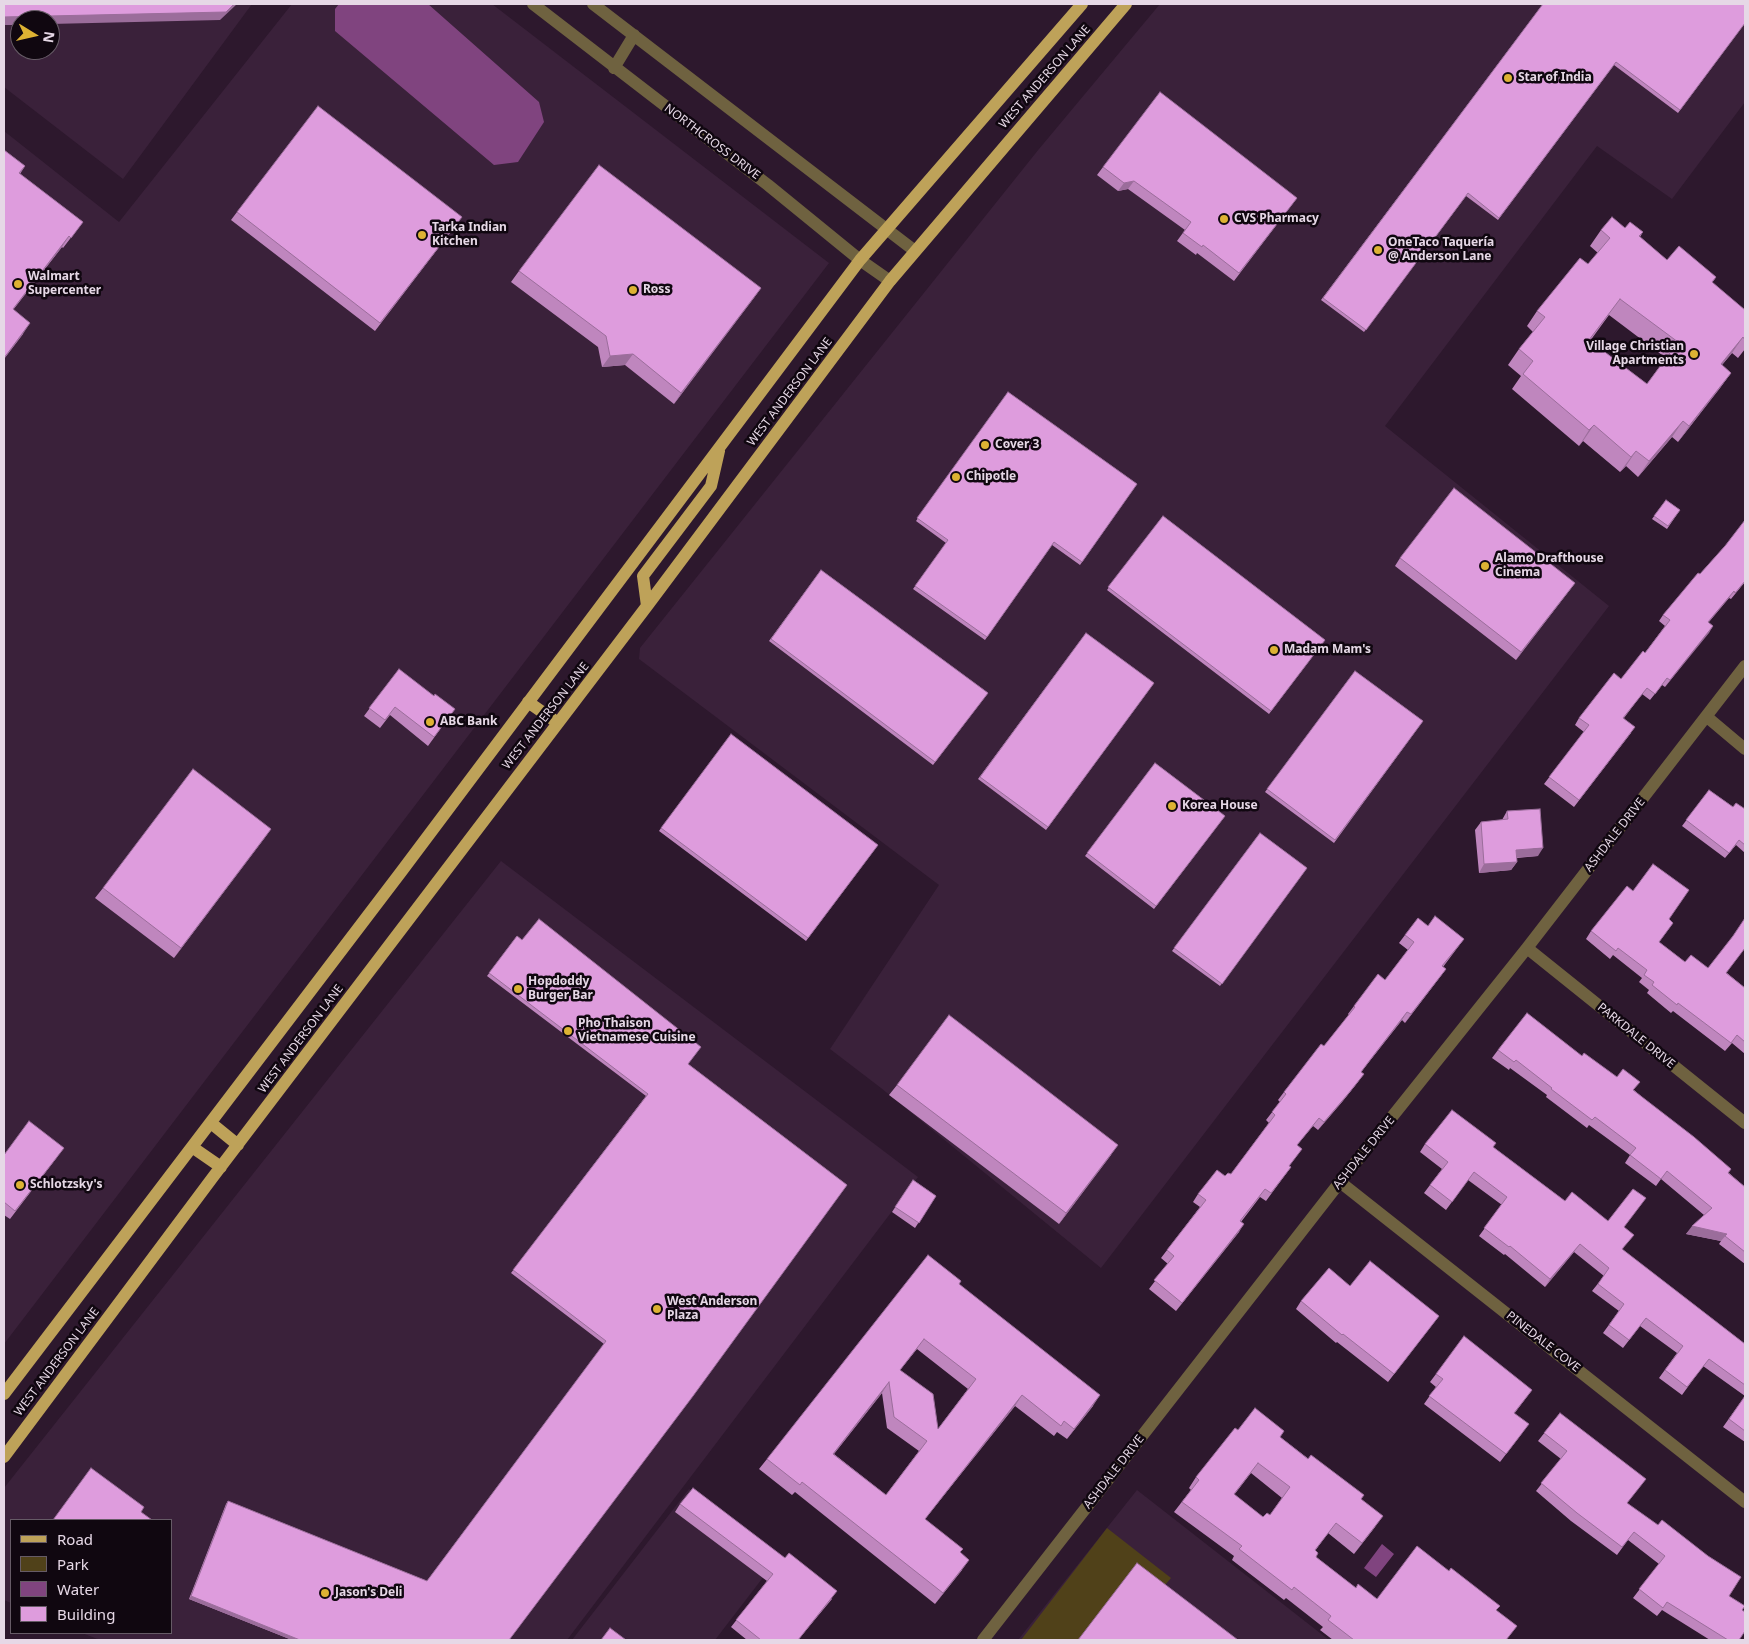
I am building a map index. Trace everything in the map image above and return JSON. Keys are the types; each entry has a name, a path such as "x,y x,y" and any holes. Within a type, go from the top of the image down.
{"main road":[{"name":"WEST ANDERSON LANE","path":"4,1394 211,1123 860,260 1082,4"},
{"name":"WEST ANDERSON LANE","path":"4,1457 890,281 1126,4"},
{"path":"647,606 643,576 711,486 721,446"},
{"path":"528,702 558,723"},
{"path":"211,1123 238,1145"},
{"path":"192,1147 221,1167"}],"street":[{"name":"NORTHCROSS DRIVE","path":"533,4 768,185 860,260 890,281"},
{"path":"593,4 915,251"},
{"path":"614,68 634,35"},
{"name":"ASHDALE DRIVE","path":"982,1640 1340,1182 1527,948 1707,718 1745,666"},
{"path":"1707,718 1745,748"},
{"name":"PARKDALE DRIVE","path":"1527,948 1745,1123"},
{"name":"PINEDALE COVE","path":"1340,1182 1745,1502"}],"shaded area":[{"path":"4,4 252,4 123,179 4,87"},
{"path":"292,4 492,4 829,263 4,1344 4,131 119,222"},
{"path":"1160,4 1745,4 1745,102 1672,199 1597,146 1385,426 1609,606 1101,1268 881,1088 830,1049 939,885 639,659 640,648 1039,149"},
{"name":"West Anderson Plaza","path":"501,861 918,1177 567,1640 100,1640 85,1634 172,1634 172,1519 10,1519 10,1603 4,1600 4,1488"},
{"path":"689,1489 778,1558 715,1640 572,1640"},
{"path":"1137,1490 1329,1640 1018,1640"}],"green space":[{"path":"1107,1528 1171,1578 1118,1640 1021,1640"}],"water":[{"path":"339,4 428,4 539,102 544,122 518,162 494,165 335,31 335,9"},
{"path":"1382,1544 1394,1554 1376,1577 1364,1568"}],"building":[{"path":"4,4 234,4 226,12 60,16 60,10 10,10 10,17 4,17"},
{"path":"1543,4 1745,4 1745,23 1680,110 1616,62 1499,218 1468,193 1366,330 1323,298"},
{"name":"CVS Pharmacy","path":"1160,92 1297,198 1239,273 1203,245 1202,247 1183,233 1191,222 1134,181 1124,183 1103,167"},
{"path":"318,106 462,217 380,323 237,212"},
{"name":"Walmart Supercenter","path":"4,150 25,166 19,173 83,222 71,238 69,236 13,309 30,323 4,358"},
{"name":"Ross","path":"599,165 761,288 681,393 633,354 610,356 606,336 519,271"},
{"name":"Village Christian Apartments","path":"1612,217 1625,228 1630,222 1643,232 1639,236 1667,260 1679,246 1716,277 1712,282 1745,310 1745,340 1743,337 1721,364 1731,373 1689,426 1683,421 1649,461 1636,451 1631,457 1594,425 1589,430 1523,374 1533,361 1519,349 1545,317 1537,311 1580,258 1588,264 1610,238 1601,230","holes":["1620,299 1678,342 1647,384 1589,340"]},
{"path":"1008,392 1137,484 1082,562 1054,542 987,637 915,586 948,540 917,518"},
{"path":"1454,488 1575,583 1521,652 1400,558"},
{"path":"1666,500 1680,510 1668,526 1654,516"},
{"path":"1163,516 1325,640 1271,711 1108,587"},
{"path":"1745,520 1745,581 1708,622 1713,626 1670,680 1667,678 1655,694 1647,688 1623,718 1635,727 1579,800 1549,777 1589,725 1579,718 1614,673 1621,679 1643,651 1645,653 1670,620 1663,615 1698,573 1700,574 1725,546"},
{"path":"821,570 988,693 935,762 771,639"},
{"path":"1086,633 1154,683 1048,827 980,777"},
{"path":"399,669 434,696 435,694 455,709 434,737 395,707 385,720 369,708"},
{"path":"1355,671 1423,721 1335,840 1267,789"},
{"path":"731,734 878,845 808,938 661,828"},
{"path":"1155,763 1225,816 1156,906 1087,853"},
{"path":"193,769 271,829 181,948 103,888"},
{"path":"1709,790 1733,807 1736,803 1745,809 1745,845 1739,840 1729,853 1686,820"},
{"path":"1540,809 1543,848 1516,850 1517,862 1484,864 1481,822 1508,819 1507,811"},
{"path":"1260,833 1307,868 1222,984 1174,948"},
{"path":"1653,864 1689,890 1669,919 1673,923 1659,942 1685,962 1691,955 1708,968 1745,918 1745,948 1726,973 1745,988 1745,1042 1737,1035 1731,1043 1678,1003 1677,1005 1652,985 1654,982 1644,975 1647,970 1618,948 1616,951 1591,931 1627,886 1633,891"},
{"path":"1435,916 1464,939 1442,966 1446,969 1411,1014 1407,1012 1361,1072 1364,1074 1348,1094 1324,1122 1319,1118 1297,1145 1302,1149 1289,1166 1291,1167 1271,1193 1265,1189 1240,1221 1244,1224 1182,1303 1154,1280 1174,1256 1167,1250 1206,1200 1198,1194 1217,1170 1225,1176 1228,1173 1231,1174 1275,1115 1272,1112 1286,1094 1284,1092 1321,1044 1324,1046 1378,974 1385,980 1414,942 1405,935 1418,918 1428,926"},
{"name":"West Anderson Plaza","path":"539,919 701,1047 688,1064 847,1185 693,1396 509,1640 300,1640 191,1596 228,1501 427,1581 606,1341 513,1270 648,1094 489,973 517,936 522,940"},
{"path":"1527,1013 1582,1056 1584,1053 1617,1077 1623,1069 1640,1082 1633,1090 1694,1137 1731,1169 1728,1173 1745,1187 1745,1252 1725,1236 1727,1234 1692,1226 1712,1208 1667,1171 1661,1179 1630,1155 1636,1148 1595,1117 1592,1120 1516,1060 1514,1062 1498,1050"},
{"path":"949,1015 1118,1145 1066,1213 897,1085"},
{"path":"1452,1110 1496,1143 1493,1147 1565,1201 1572,1192 1608,1221 1633,1189 1646,1198 1624,1227 1634,1235 1622,1249 1745,1344 1745,1385 1709,1359 1687,1387 1665,1370 1683,1346 1646,1318 1629,1340 1609,1325 1624,1304 1598,1284 1609,1268 1580,1244 1550,1279 1510,1246 1484,1228 1507,1197 1474,1172 1452,1202 1430,1185 1448,1162 1425,1144"},
{"name":"Schlotzsky's","path":"29,1121 64,1148 15,1211 4,1202 4,1155"},
{"path":"913,1180 936,1196 919,1223 895,1207"},
{"path":"928,1255 961,1281 959,1284 1100,1395 1074,1429 1064,1421 1061,1426 1022,1395 925,1519 963,1549 960,1552 969,1560 943,1593 802,1482 800,1485 767,1459","holes":["924,1339 976,1379 938,1429 933,1394 900,1370","889,1382 894,1417 927,1441 886,1495 833,1454"]},
{"path":"1370,1261 1439,1316 1394,1374 1301,1301 1329,1268 1350,1286"},
{"path":"1464,1336 1532,1390 1514,1413 1529,1424 1506,1454 1429,1396 1443,1379 1436,1374"},
{"path":"1745,1396 1745,1431 1729,1419"},
{"path":"1255,1408 1284,1431 1280,1437 1308,1459 1311,1455 1364,1495 1361,1499 1383,1516 1362,1543 1336,1523 1315,1550 1318,1553 1316,1557 1356,1588 1358,1584 1377,1599 1417,1546 1449,1571 1451,1568 1500,1606 1496,1610 1517,1626 1506,1640 1354,1640 1328,1620 1331,1616 1294,1587 1292,1590 1239,1549 1242,1546 1182,1502 1199,1480 1196,1477 1235,1428 1238,1430","holes":["1258,1463 1290,1487 1270,1515 1267,1513 1263,1517 1234,1494"]},
{"path":"1560,1413 1646,1479 1627,1503 1658,1525 1662,1520 1708,1556 1741,1577 1729,1596 1745,1606 1742,1610 1745,1612 1745,1631 1739,1640 1728,1640 1667,1602 1663,1608 1639,1589 1665,1556 1634,1532 1622,1547 1541,1483 1567,1451 1544,1433"},
{"path":"91,1468 144,1507 141,1512 151,1519 54,1519"},
{"path":"693,1488 785,1558 789,1553 837,1591 798,1640 761,1640 736,1620 773,1574 680,1504"},
{"path":"1137,1563 1238,1640 1078,1640"},
{"path":"610,1628 626,1640 601,1640"}],"place":[{"name":"Star of India","path":"1508,78"},
{"name":"CVS Pharmacy","path":"1224,219"},
{"name":"Tarka Indian Kitchen","path":"422,235"},
{"name":"OneTaco Taquería @ Anderson Lane","path":"1378,250"},
{"name":"Walmart Supercenter","path":"18,284"},
{"name":"Ross","path":"633,290"},
{"name":"Village Christian Apartments","path":"1694,354"},
{"name":"Cover 3","path":"985,445"},
{"name":"Chipotle","path":"956,477"},
{"name":"Alamo Drafthouse Cinema","path":"1485,566"},
{"name":"Madam Mam's","path":"1274,650"},
{"name":"ABC Bank","path":"430,722"},
{"name":"Korea House","path":"1172,806"},
{"name":"Hopdoddy Burger Bar","path":"518,989"},
{"name":"Pho Thaison Vietnamese Cuisine","path":"568,1031"},
{"name":"Schlotzsky's","path":"20,1185"},
{"name":"West Anderson Plaza","path":"657,1309"},
{"name":"Jason's Deli","path":"325,1593"}]}
